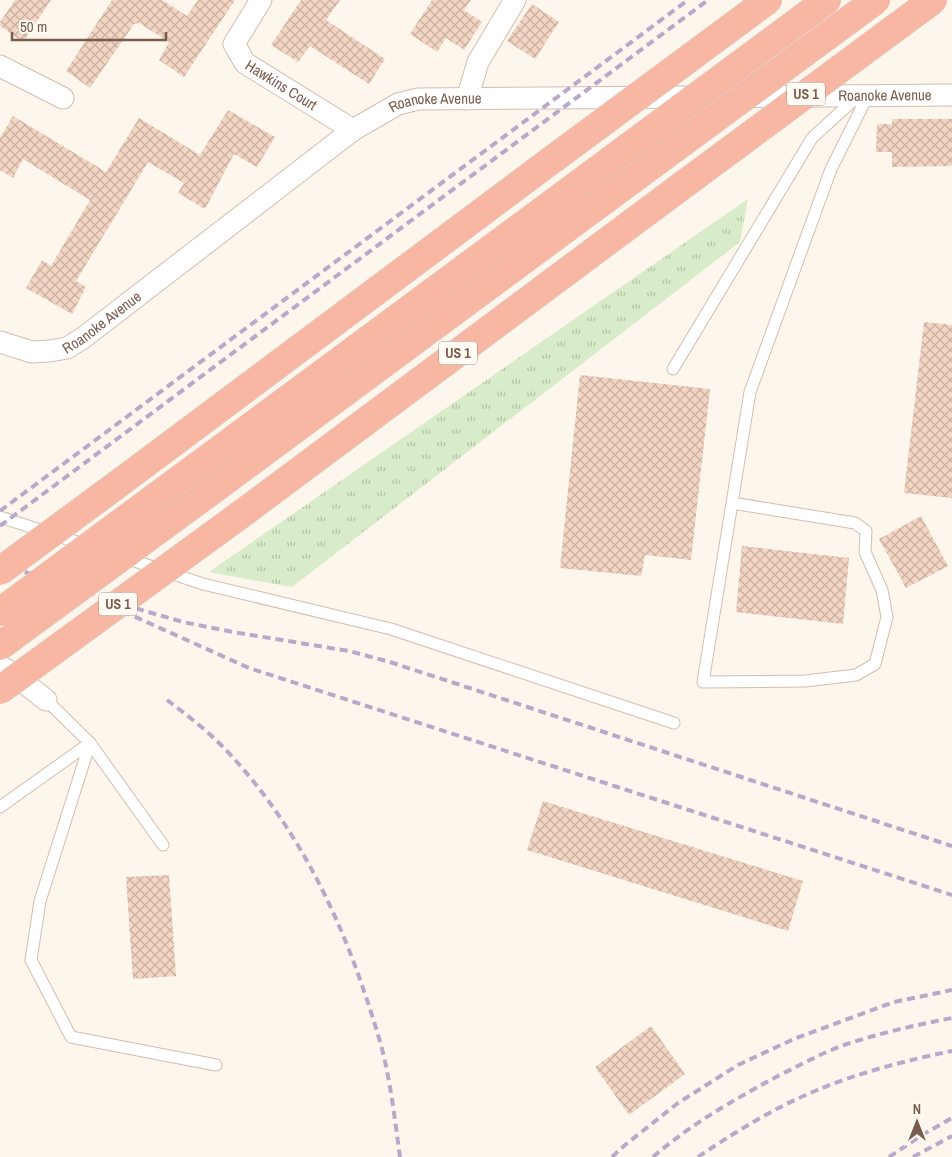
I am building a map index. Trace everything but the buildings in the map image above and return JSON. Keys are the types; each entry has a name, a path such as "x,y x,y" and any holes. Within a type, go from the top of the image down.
{"highway":[{"path":"0,571 768,0"},
{"path":"0,612 827,0"},
{"path":"0,646 876,0"},
{"name":"US 1","path":"0,690 236,518 934,0"}],"street":[{"name":"Hawkins Court","path":"261,0 234,44 245,63 353,130"},
{"path":"467,98 478,62 515,0"},
{"path":"0,66 63,98"},
{"name":"Roanoke Avenue","path":"0,342 32,352 67,348 83,338 353,130 398,104 418,99 467,98 952,95"},
{"path":"0,666 12,673 46,700"}],"lane":[{"path":"673,369 812,138 863,96"},
{"path":"732,503 855,523 866,531 865,552 882,590 887,617 875,664 856,675 805,681 703,682 732,503 750,392 831,169 863,96"},
{"path":"0,517 203,584 391,629 674,724"},
{"path":"46,700 90,743 163,845"},
{"path":"0,808 90,743"},
{"path":"90,743 40,902 31,960 72,1037 216,1065"}],"green space":[{"path":"748,199 740,242 292,587 209,572"}],"railway":[{"path":"0,511 688,0"},
{"path":"0,526 708,0"},
{"path":"0,564 183,622 349,651 390,662 952,846"},
{"path":"111,606 249,668 952,895"},
{"path":"167,700 212,736 249,776 290,833 325,895 353,960 378,1035 390,1089 400,1157"},
{"path":"612,1157 678,1103 738,1065 796,1038 894,1002 952,990"},
{"path":"653,1157 683,1134 730,1103 819,1055 871,1037 952,1018"},
{"path":"698,1157 755,1121 815,1091 848,1078 952,1051"},
{"path":"889,1157 952,1118"},
{"path":"913,1157 952,1136"}]}
